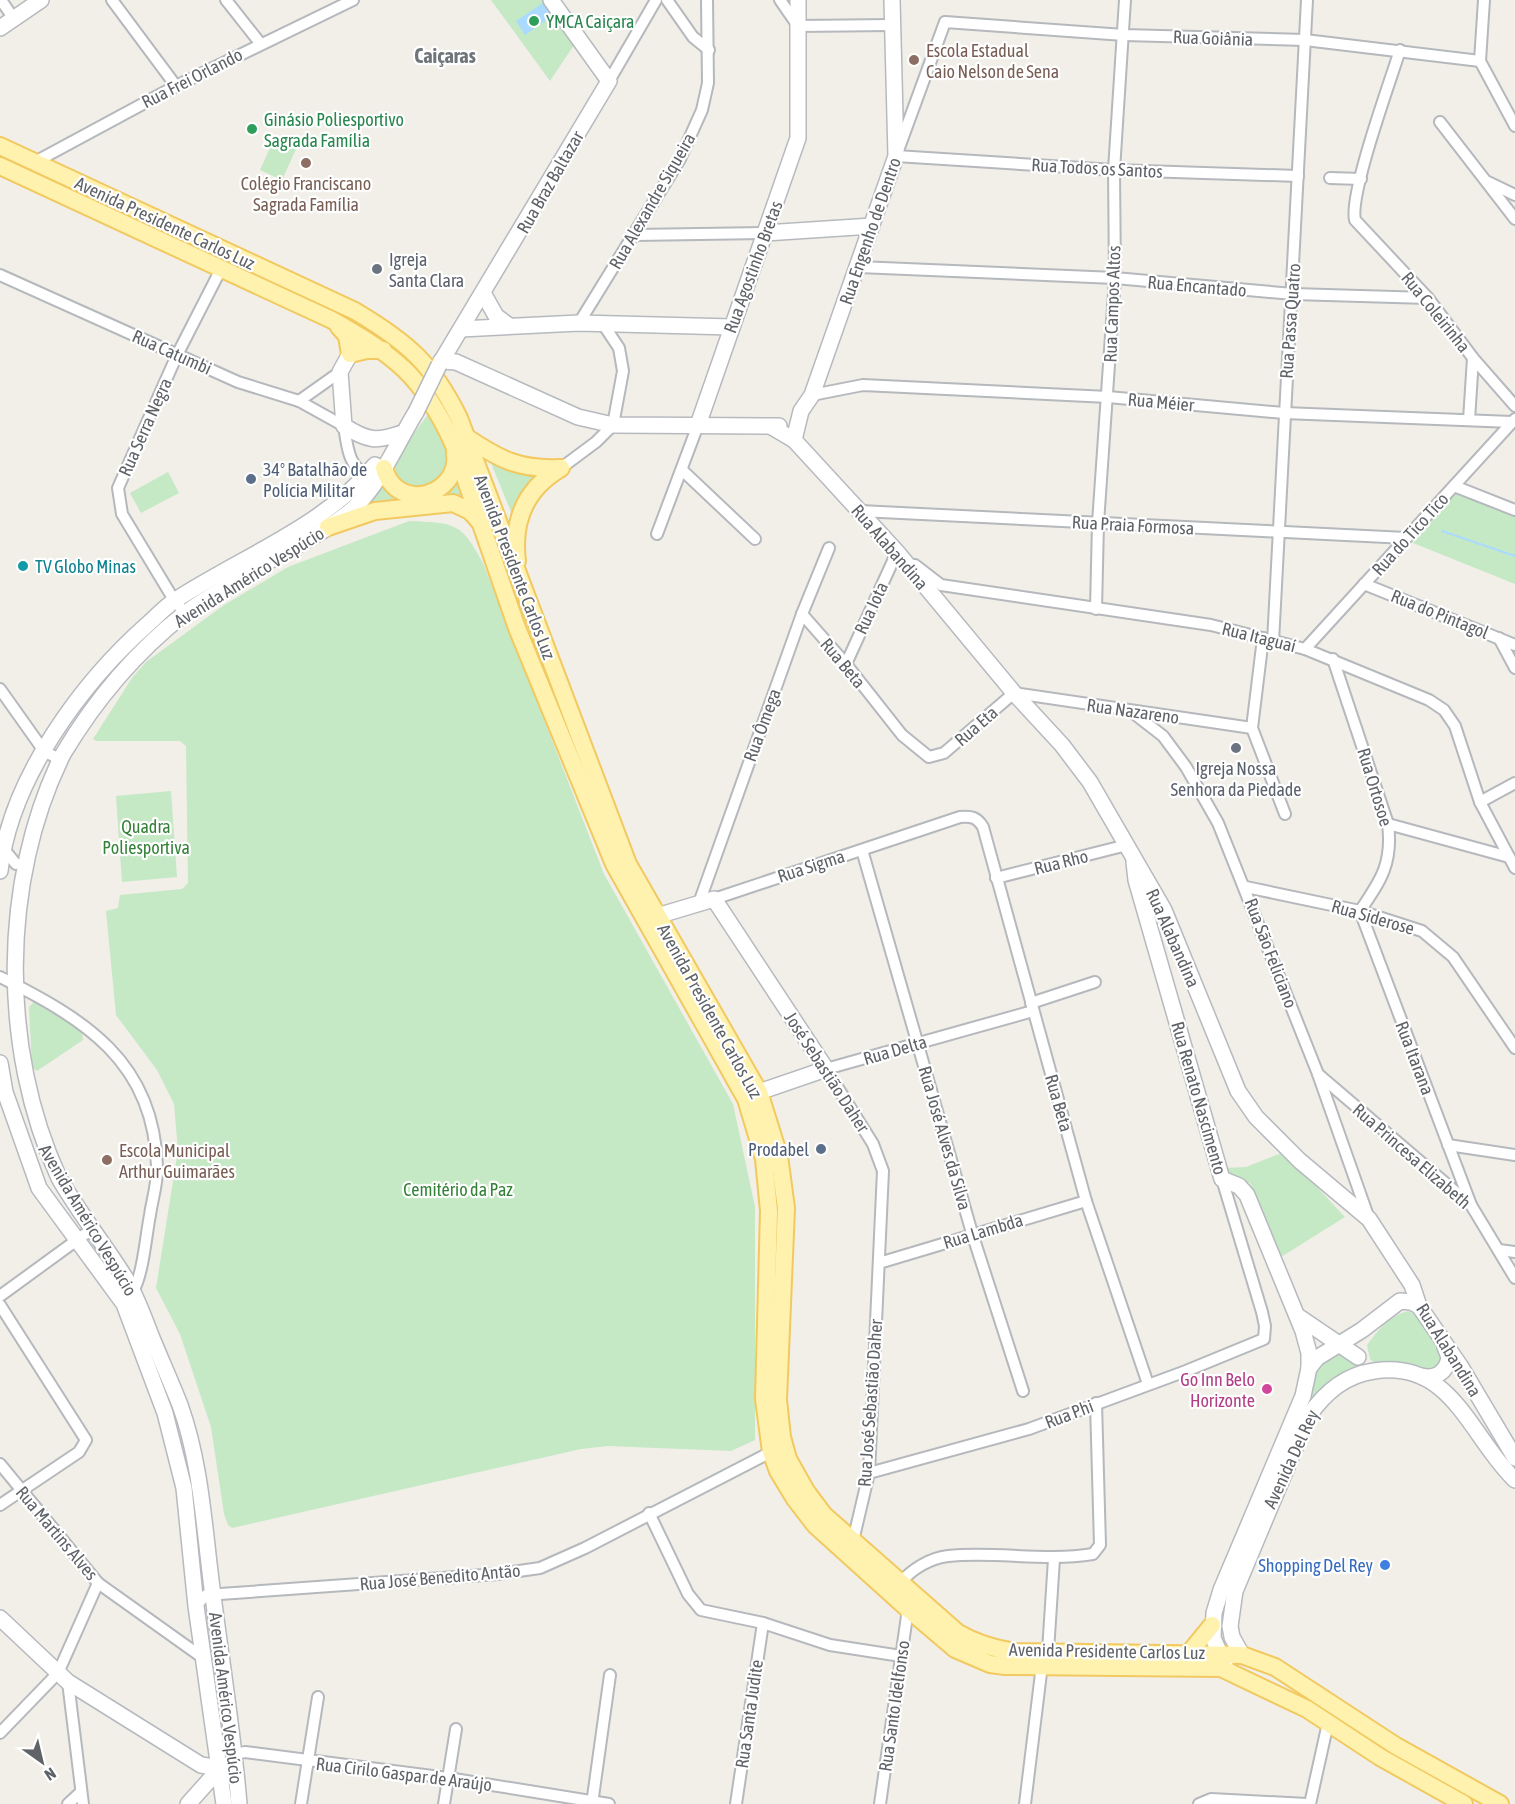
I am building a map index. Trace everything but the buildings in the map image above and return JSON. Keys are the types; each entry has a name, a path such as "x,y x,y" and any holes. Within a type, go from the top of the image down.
{"main road":[{"name":"Avenida Presidente Carlos Luz","path":"0,146 355,311 385,328 429,366 449,396 479,521 517,628 614,864 650,917 759,1092 779,1156 786,1208 778,1400 782,1437 788,1459 806,1491 824,1515 900,1583 970,1640 999,1650 1045,1658 1228,1670 1307,1709 1380,1757 1464,1804"},
{"name":"Avenida Presidente Carlos Luz","path":"0,165 332,320 384,350 414,378 459,440 519,580 650,917 746,1099 764,1159 769,1211 764,1399 771,1452 795,1499 815,1525 955,1649 971,1657 1005,1666 1045,1658 1190,1652 1242,1655 1275,1667 1396,1746 1500,1804"},
{"path":"332,320 347,336 350,354 367,350 384,350"},
{"path":"376,471 399,492 418,496 433,492 451,474 459,440 521,467 561,468"},
{"path":"519,580 515,546 517,520 533,491 561,468"},
{"path":"328,527 375,511 453,503 470,511 479,521"},
{"path":"1190,1652 1212,1625"}],"street":[{"path":"1,0 14,19"},
{"path":"0,28 41,0"},
{"path":"112,0 176,86"},
{"path":"226,0 260,43"},
{"name":"Rua Frei Orlando","path":"35,162 338,3 353,0"},
{"path":"552,0 609,81"},
{"name":"Rua Braz Baltazar","path":"445,363 450,347 656,0"},
{"path":"667,0 693,37 708,50"},
{"name":"Rua Alexandre Siqueira","path":"579,323 680,159 702,110 708,83 707,0"},
{"path":"780,0 798,26 892,25"},
{"name":"Rua Agostinho Bretas","path":"658,530 682,470 798,138 798,0"},
{"path":"892,0 896,156"},
{"name":"Rua Campos Altos","path":"1096,609 1098,523 1115,278 1114,170 1125,0"},
{"name":"Rua Passa Quatro","path":"1252,728 1268,640 1278,532 1293,294 1307,0"},
{"path":"1484,0 1480,61 1515,126"},
{"name":"Rua Goiânia","path":"945,22 1124,35 1305,40 1480,61"},
{"name":"Rua Engenho de Dentro","path":"794,440 797,421 812,395 945,22"},
{"path":"1330,178 1361,179 1400,50"},
{"path":"1440,122 1515,219"},
{"name":"Rua Todos os Santos","path":"896,156 1114,170 1298,176"},
{"name":"Rua Coleirinha","path":"1361,179 1354,207 1355,220 1428,298 1473,358 1515,406"},
{"path":"1486,181 1515,195"},
{"path":"635,235 765,233 872,226"},
{"name":"Rua Encantado","path":"859,267 1115,278 1293,294 1428,298"},
{"name":"Rua Serra Negra","path":"185,613 174,600 122,514 118,496 121,481 177,355 221,269"},
{"name":"Rua Catumbi","path":"0,275 238,382 299,401 360,436 375,440 402,433"},
{"path":"483,293 496,316 508,325"},
{"path":"461,329 579,323 732,327"},
{"path":"561,468 596,442 613,425 623,371 619,348 603,324"},
{"path":"299,401 340,372 350,354"},
{"path":"1468,420 1473,358"},
{"path":"445,363 578,417 613,425 772,427 797,421"},
{"name":"Avenida Américo Vespúcio","path":"239,1804 235,1755 196,1469 181,1408 133,1291 58,1177 37,1133 21,1088 8,1030 2,978 16,864 34,814 59,759 102,698 134,660 185,613 328,527 354,507 445,363"},
{"path":"340,372 344,426 355,466 376,471"},
{"name":"Rua Méier","path":"812,395 863,385 1108,397 1284,413 1514,420"},
{"name":"Rua do Tico Tico","path":"1305,649 1514,420"},
{"name":"Rua Alabandina","path":"772,427 794,440 860,511 1014,693 1062,745 1090,782 1164,910 1238,1091 1256,1117 1300,1161 1369,1219 1412,1286 1419,1306 1515,1458"},
{"path":"682,470 755,539"},
{"name":"Avenida Américo Vespúcio","path":"0,871 1,846 44,751 100,671 123,645 174,600 337,504 376,471"},
{"path":"1454,486 1515,510"},
{"name":"Rua Praia Formosa","path":"860,511 1406,538"},
{"name":"Rua Ômega","path":"707,901 802,615 829,548"},
{"name":"Rua Itaguaí","path":"898,554 941,585 1211,625 1305,649 1429,700 1444,710 1455,726 1480,802 1515,868"},
{"name":"Rua Iota","path":"846,664 898,554"},
{"name":"Rua do Pintagol","path":"1364,584 1515,645"},
{"name":"Rua Beta","path":"802,615 846,664 907,741 921,753 929,757 936,757"},
{"path":"1499,638 1515,668"},
{"name":"Rua Ortosoe","path":"1334,659 1388,824 1389,861 1360,911"},
{"path":"0,689 44,751 59,759"},
{"name":"Rua Nazareno","path":"1014,693 1252,728"},
{"name":"Rua Eta","path":"936,757 956,744 1014,693"},
{"name":"Rua São Feliciano","path":"1132,712 1163,736 1186,767 1218,823 1246,887 1318,1074 1369,1219"},
{"path":"1252,728 1285,814"},
{"path":"1480,802 1515,783"},
{"name":"Rua Sigma","path":"650,917 707,901 960,817 970,816 979,819"},
{"name":"Rua Beta","path":"979,819 1086,1201 1148,1384"},
{"path":"1388,824 1509,857"},
{"path":"1,846 16,864"},
{"name":"Rua José Alves da Silva","path":"862,850 972,1233 1023,1391"},
{"name":"Rua Rho","path":"996,878 1130,851"},
{"name":"Rua Renato Nascimento","path":"1130,851 1136,880 1266,1326 1264,1339"},
{"name":"Rua Siderose","path":"1246,887 1360,911 1422,931 1453,957 1515,1048"},
{"name":"José Sebastião Daher","path":"707,901 825,1069 880,1158 884,1190 879,1263"},
{"name":"Rua Itarana","path":"1360,911 1471,1205"},
{"path":"2,978 61,1009 98,1036 131,1071 152,1124 158,1167 133,1291"},
{"name":"Rua Delta","path":"759,1092 825,1069 1032,1007 1095,982"},
{"name":"Avenida Américo Vespúcio","path":"0,1064 5,1092 39,1188 124,1304 165,1413 184,1488 196,1606 206,1660 224,1804"},
{"name":"Rua Princesa Elizabeth","path":"1318,1074 1471,1205 1515,1278"},
{"path":"5,1092 21,1088"},
{"path":"1448,1145 1515,1155"},
{"path":"1222,1179 1239,1186 1247,1195 1306,1340 1309,1368"},
{"name":"Rua Lambda","path":"879,1263 972,1233 1086,1201"},
{"path":"0,1296 92,1229"},
{"path":"1499,1250 1515,1252"},
{"name":"Rua José Sebastião Daher","path":"853,1541 869,1473 879,1263"},
{"path":"1309,1368 1317,1358 1375,1321 1400,1301 1411,1302 1419,1306"},
{"path":"0,1305 85,1436 86,1445 0,1505"},
{"path":"1296,1315 1320,1334 1340,1344 1368,1365 1384,1369"},
{"path":"1358,1357 1359,1345 1375,1321"},
{"name":"Rua Phi","path":"869,1473 1029,1429 1264,1339"},
{"path":"1421,1376 1434,1377 1444,1371 1449,1357 1444,1344"},
{"name":"Avenida Del Rey","path":"1228,1670 1218,1653 1212,1625 1229,1566 1296,1412 1309,1368"},
{"name":"Avenida Del Rey","path":"1242,1655 1232,1637 1230,1626 1235,1591 1269,1503 1308,1417 1316,1405 1339,1384 1359,1374 1384,1369 1409,1371 1421,1376 1442,1388 1452,1398 1494,1456 1515,1480"},
{"path":"900,1583 919,1567 947,1556 1054,1559 1093,1554 1100,1545 1096,1403"},
{"name":"Rua José Benedito Antão","path":"196,1606 202,1597 213,1595 498,1574 540,1568 585,1548 771,1452"},
{"name":"Rua Martins Alves","path":"0,1464 20,1491 98,1582 206,1660"},
{"path":"649,1513 694,1603 710,1614 763,1623 830,1645 901,1656"},
{"path":"1025,1804 1045,1658 1054,1559"},
{"path":"0,1734 63,1678 98,1582"},
{"name":"Rua Santo Idelfonso","path":"880,1804 908,1609"},
{"path":"0,1618 63,1678 201,1765 220,1768"},
{"name":"Rua Santa Judite","path":"736,1804 763,1623"},
{"path":"592,1803 610,1675"},
{"path":"63,1678 83,1804"},
{"path":"301,1804 318,1697"},
{"path":"1199,1804 1211,1799 1309,1804 1328,1723"},
{"path":"444,1804 456,1730"},
{"name":"Rua Cirilo Gaspar de Araújo","path":"235,1755 245,1752 306,1762 448,1778 609,1804"},
{"path":"189,1804 220,1768 235,1755"},
{"path":"68,1804 81,1792"}],"green space":[{"name":"YMCA Caiçara","path":"491,0 547,0 576,42 550,81"},
{"path":"275,137 297,147 282,180 260,170"},
{"path":"429,413 449,448 449,468 432,487 404,489 392,470 396,458"},
{"path":"496,461 530,471 534,476 524,500 512,514 491,463"},
{"path":"168,472 179,493 141,513 130,493"},
{"path":"457,473 467,499 454,497 364,507 382,480 398,497"},
{"path":"1456,493 1515,517 1515,584 1413,543"},
{"name":"Cemitério da Paz","path":"409,521 447,524 455,527 469,539 483,563 604,874 733,1104 755,1207 755,1440 731,1451 608,1446 581,1449 232,1528 228,1525 224,1514 211,1427 180,1334 156,1288 178,1150 174,1104 157,1070 116,1015 106,911 118,908 120,895 182,889 188,883 186,746 180,741 96,741 93,739 132,678 146,662 224,605 288,567"},
{"name":"Quadra Poliesportiva","path":"171,791 177,877 122,882 116,796"},
{"path":"34,1002 82,1030 83,1040 37,1071 32,1067 29,1007"},
{"path":"1284,1152 1345,1217 1281,1257 1250,1183 1229,1175 1225,1168 1246,1167"},
{"path":"1408,1311 1421,1318 1445,1358 1433,1371 1378,1366 1370,1359 1367,1345 1375,1334 1390,1320"},
{"path":"1338,1353 1363,1370 1308,1411 1305,1405 1315,1368"}],"water":[{"path":"543,3 552,16 525,35 516,21"}],"waterway":[{"path":"1442,531 1515,556"}],"place":[{"name":"YMCA Caiçara","path":"534,21"},
{"name":"Escola Estadual Caio Nelson de Sena","path":"914,60"},
{"name":"Ginásio Poliesportivo Sagrada Família","path":"252,129"},
{"name":"Colégio Franciscano Sagrada Família","path":"306,163"},
{"name":"Igreja Santa Clara","path":"377,269"},
{"name":"34º Batalhão de Polícia Militar","path":"251,479"},
{"name":"TV Globo Minas","path":"23,566"},
{"name":"Igreja Nossa Senhora da Piedade","path":"1236,748"},
{"name":"Prodabel","path":"821,1149"},
{"name":"Escola Municipal Arthur Guimarães","path":"107,1160"},
{"name":"Go Inn Belo Horizonte","path":"1267,1389"},
{"name":"Shopping Del Rey","path":"1385,1565"}],"district":[{"name":"Caiçaras","path":"445,55"}]}
